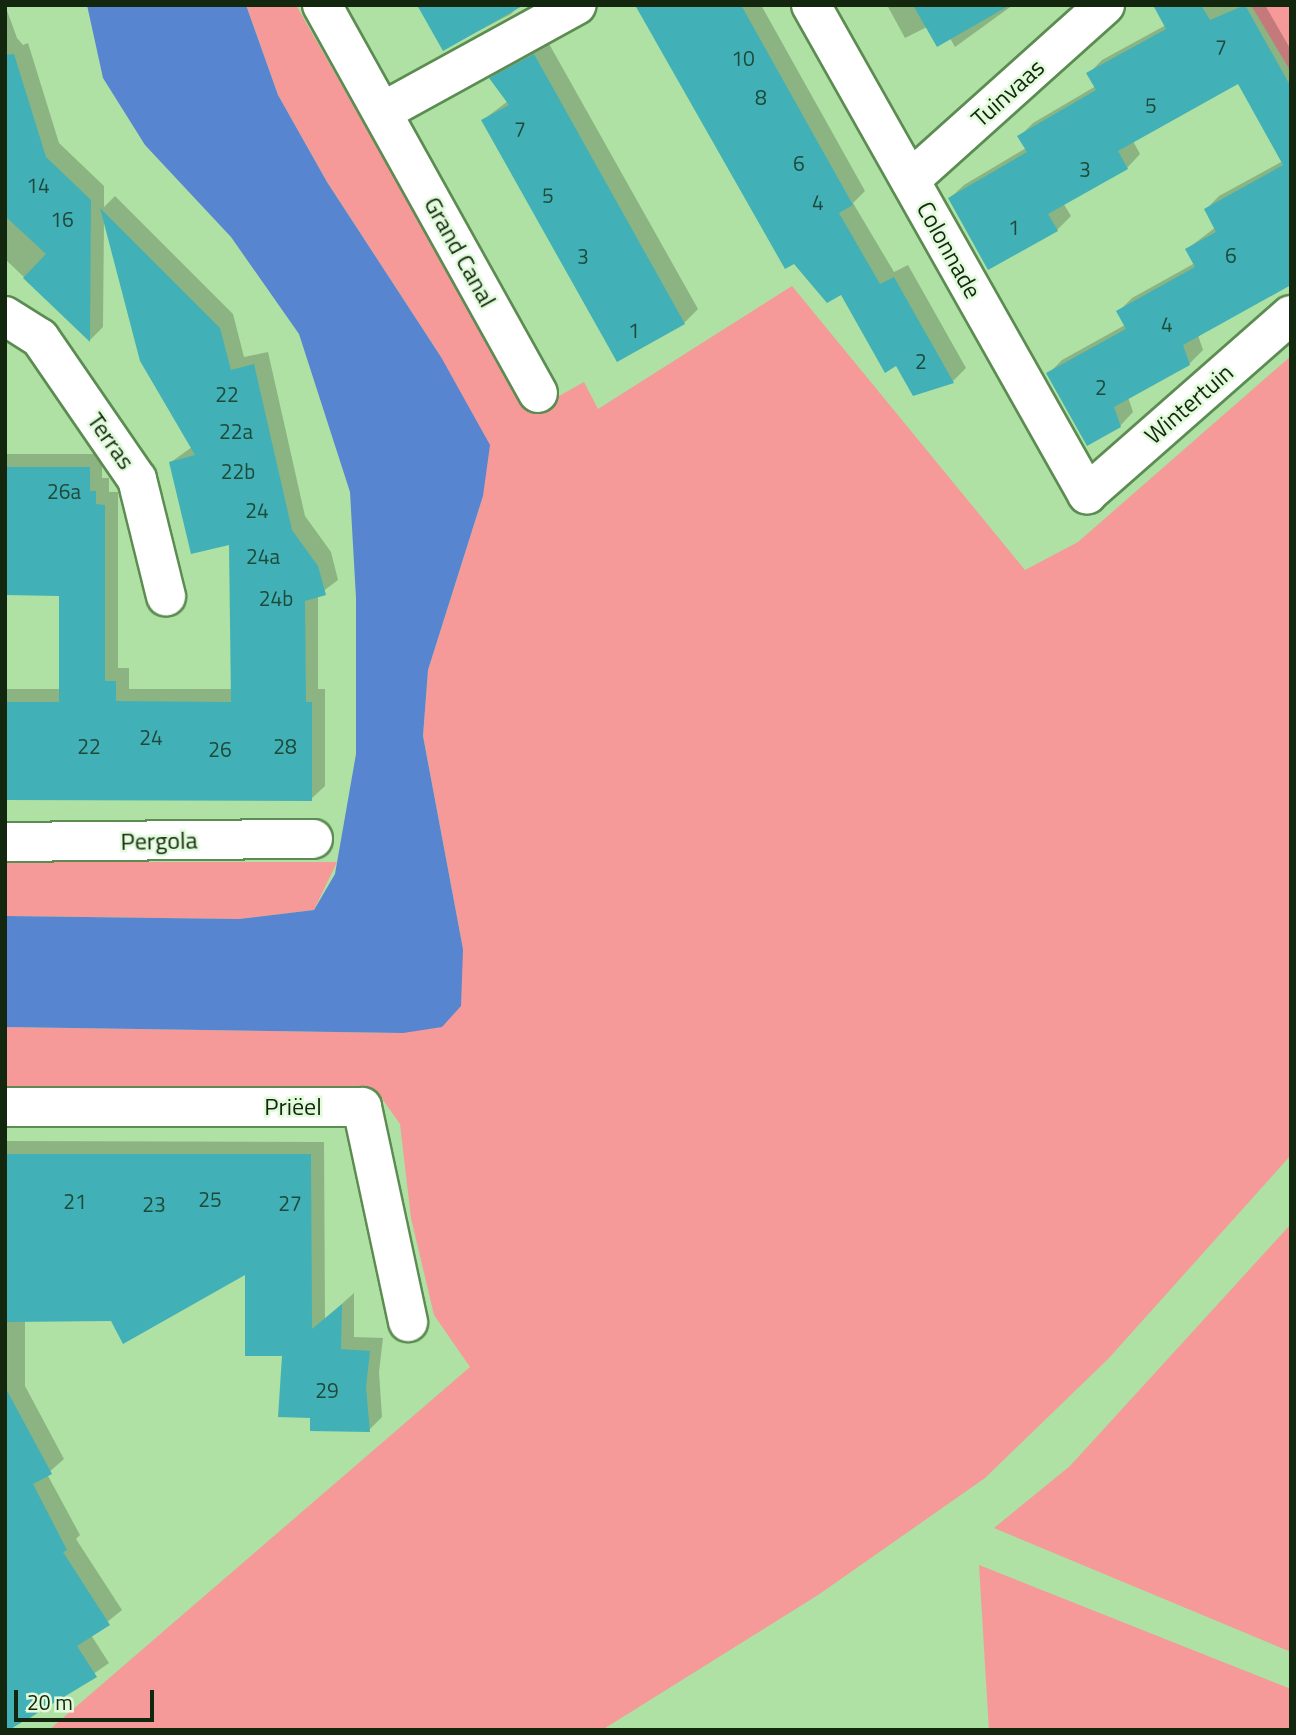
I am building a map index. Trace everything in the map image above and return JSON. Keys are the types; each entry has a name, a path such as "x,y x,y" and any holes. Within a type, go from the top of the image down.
{"street":[{"name":"Grand Canal","path":"322,5 538,393"},
{"path":"382,112 577,5"},
{"name":"Colonnade","path":"811,5 1087,494"},
{"name":"Tuinvaas","path":"910,180 1105,5"},
{"name":"Wintertuin","path":"1087,494 1291,315"},
{"name":"Terras","path":"5,316 40,338 137,479 166,596"},
{"name":"Pergola","path":"5,842 313,839"},
{"name":"Priëel","path":"5,1107 362,1108 408,1322"}],"shaded area":[{"path":"246,5 296,5 529,413 584,382 598,409 792,286 1025,570 1078,542 1291,356 1291,1155 1109,1358 985,1478 818,1595 602,1730 49,1730 470,1367 434,1315 411,1218 400,1124 378,1093 332,1088 5,1088 5,1027 403,1033 463,949 423,736 428,670 483,496 441,357 327,182 278,95"},
{"path":"1251,5 1291,5 1291,72"},
{"path":"5,862 337,862 314,910 239,919 5,916"},
{"path":"1291,1224 1291,1652 994,1528 1070,1466"},
{"path":"979,1565 1291,1689 1291,1730 989,1730"}],"water":[{"path":"87,5 246,5 278,95 327,182 441,357 490,445 483,496 428,670 423,736 463,949 461,1006 442,1027 403,1033 5,1027 5,916 239,919 314,910 335,874 356,754 356,598 350,492 299,334 231,237 145,145 103,78"}],"building":[{"path":"417,5 524,5 443,51"},
{"path":"635,5 741,5 853,205 839,213 880,284 894,277 954,383 913,396 896,366 885,373 841,295 827,303 794,264 785,269"},
{"path":"913,5 1010,5 937,47"},
{"path":"1153,5 1201,5 1210,20 1245,5 1291,87 1291,285 1183,345 1190,365 1114,407 1121,427 1087,446 1046,373 1126,329 1116,311 1195,267 1185,249 1216,232 1204,209 1283,165 1238,84 1118,151 1128,169 1048,214 1058,231 988,270 948,198 1027,152 1017,136 1096,90 1086,73 1166,29"},
{"path":"14,54 46,157 91,200 90,342 23,278 46,254 5,216 5,55"},
{"path":"534,54 685,324 617,362 481,120 509,105 489,78"},
{"path":"100,208 220,328 231,370 254,364 292,530 318,566 326,595 305,601 306,702 312,702 312,801 6,800 5,702 59,702 59,596 5,595 5,467 90,467 90,491 96,491 96,504 105,505 105,681 116,681 116,701 231,702 229,545 191,554 169,462 195,455 140,361"},
{"path":"6,1154 311,1154 312,1329 342,1304 341,1349 370,1351 366,1387 370,1432 310,1431 310,1418 278,1417 282,1356 245,1356 245,1275 123,1344 111,1321 5,1322"},
{"path":"5,1387 52,1474 33,1484 67,1550 63,1552 110,1625 77,1646 97,1677 9,1730 5,1730"}]}
